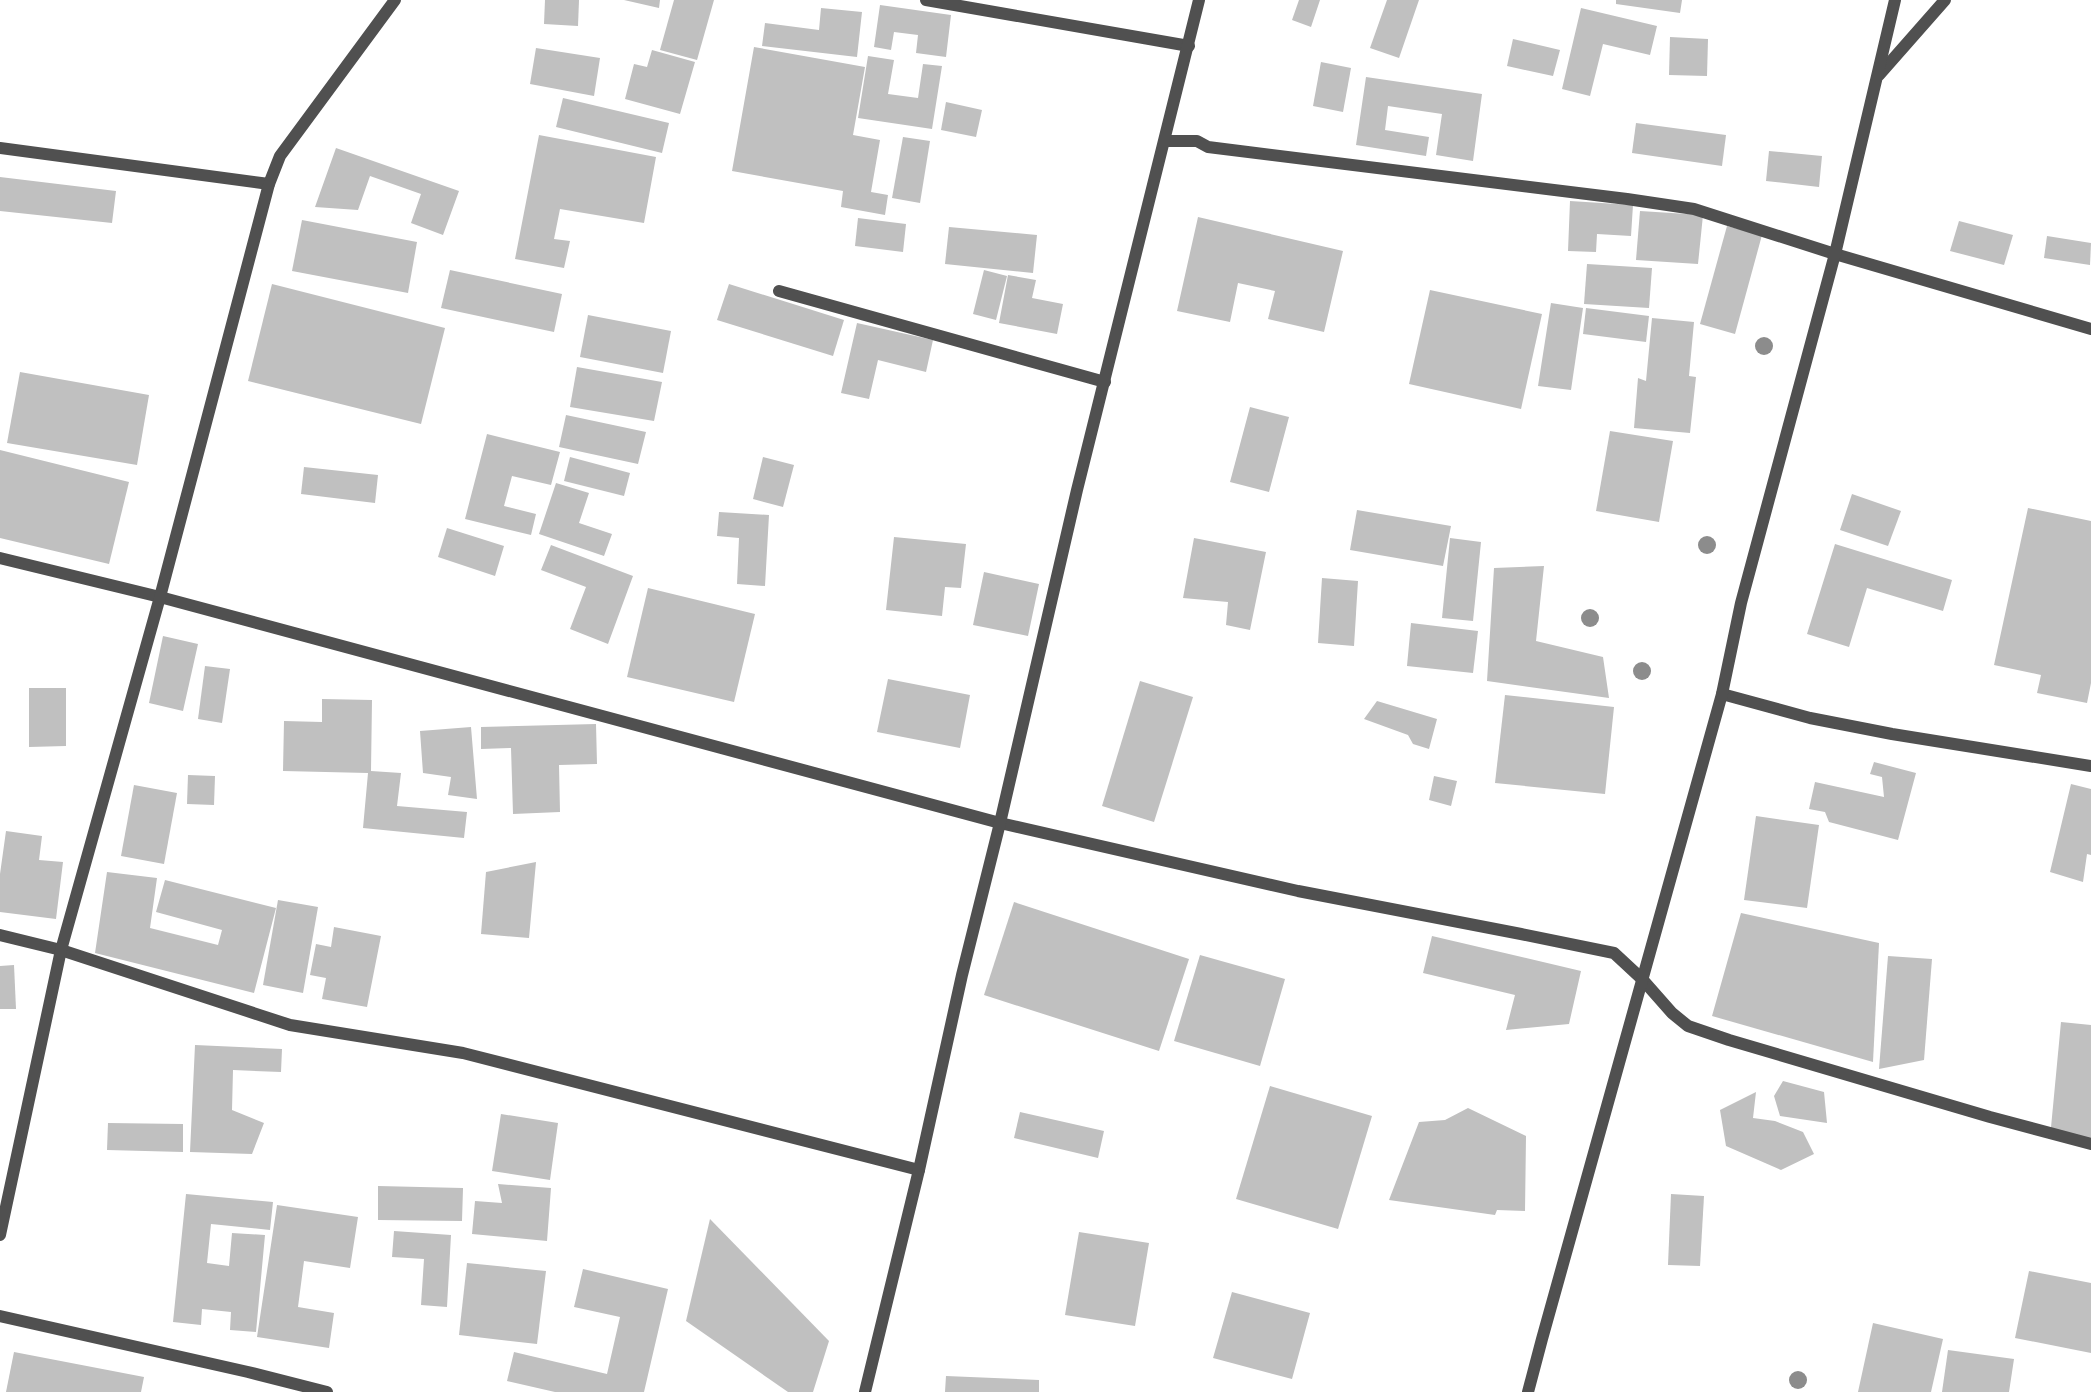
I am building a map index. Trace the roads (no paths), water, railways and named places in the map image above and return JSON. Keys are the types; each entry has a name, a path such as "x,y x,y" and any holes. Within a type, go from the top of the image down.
{"street":[{"path":"0,1235 60,950 160,597 269,184 280,156 395,0"},
{"path":"926,0 1189,46"},
{"path":"864,1392 919,1170 962,975 1000,823 1077,490 1199,0"},
{"path":"1528,1392 1722,694 1741,603 1835,255 1895,0"},
{"path":"1878,76 1945,0"},
{"path":"1165,141 1197,141 1208,147 1694,209 1835,255 2091,329"},
{"path":"0,148 269,184"},
{"path":"779,291 1105,382"},
{"path":"0,558 160,597 1000,823 1298,891 1614,953 1642,979 1672,1013 1688,1026 1978,1114 2091,1144"},
{"path":"1722,694 1810,718 2091,766"},
{"path":"0,935 60,950 290,1025 463,1053 919,1170"},
{"path":"0,1316 236,1369 327,1392"}]}
